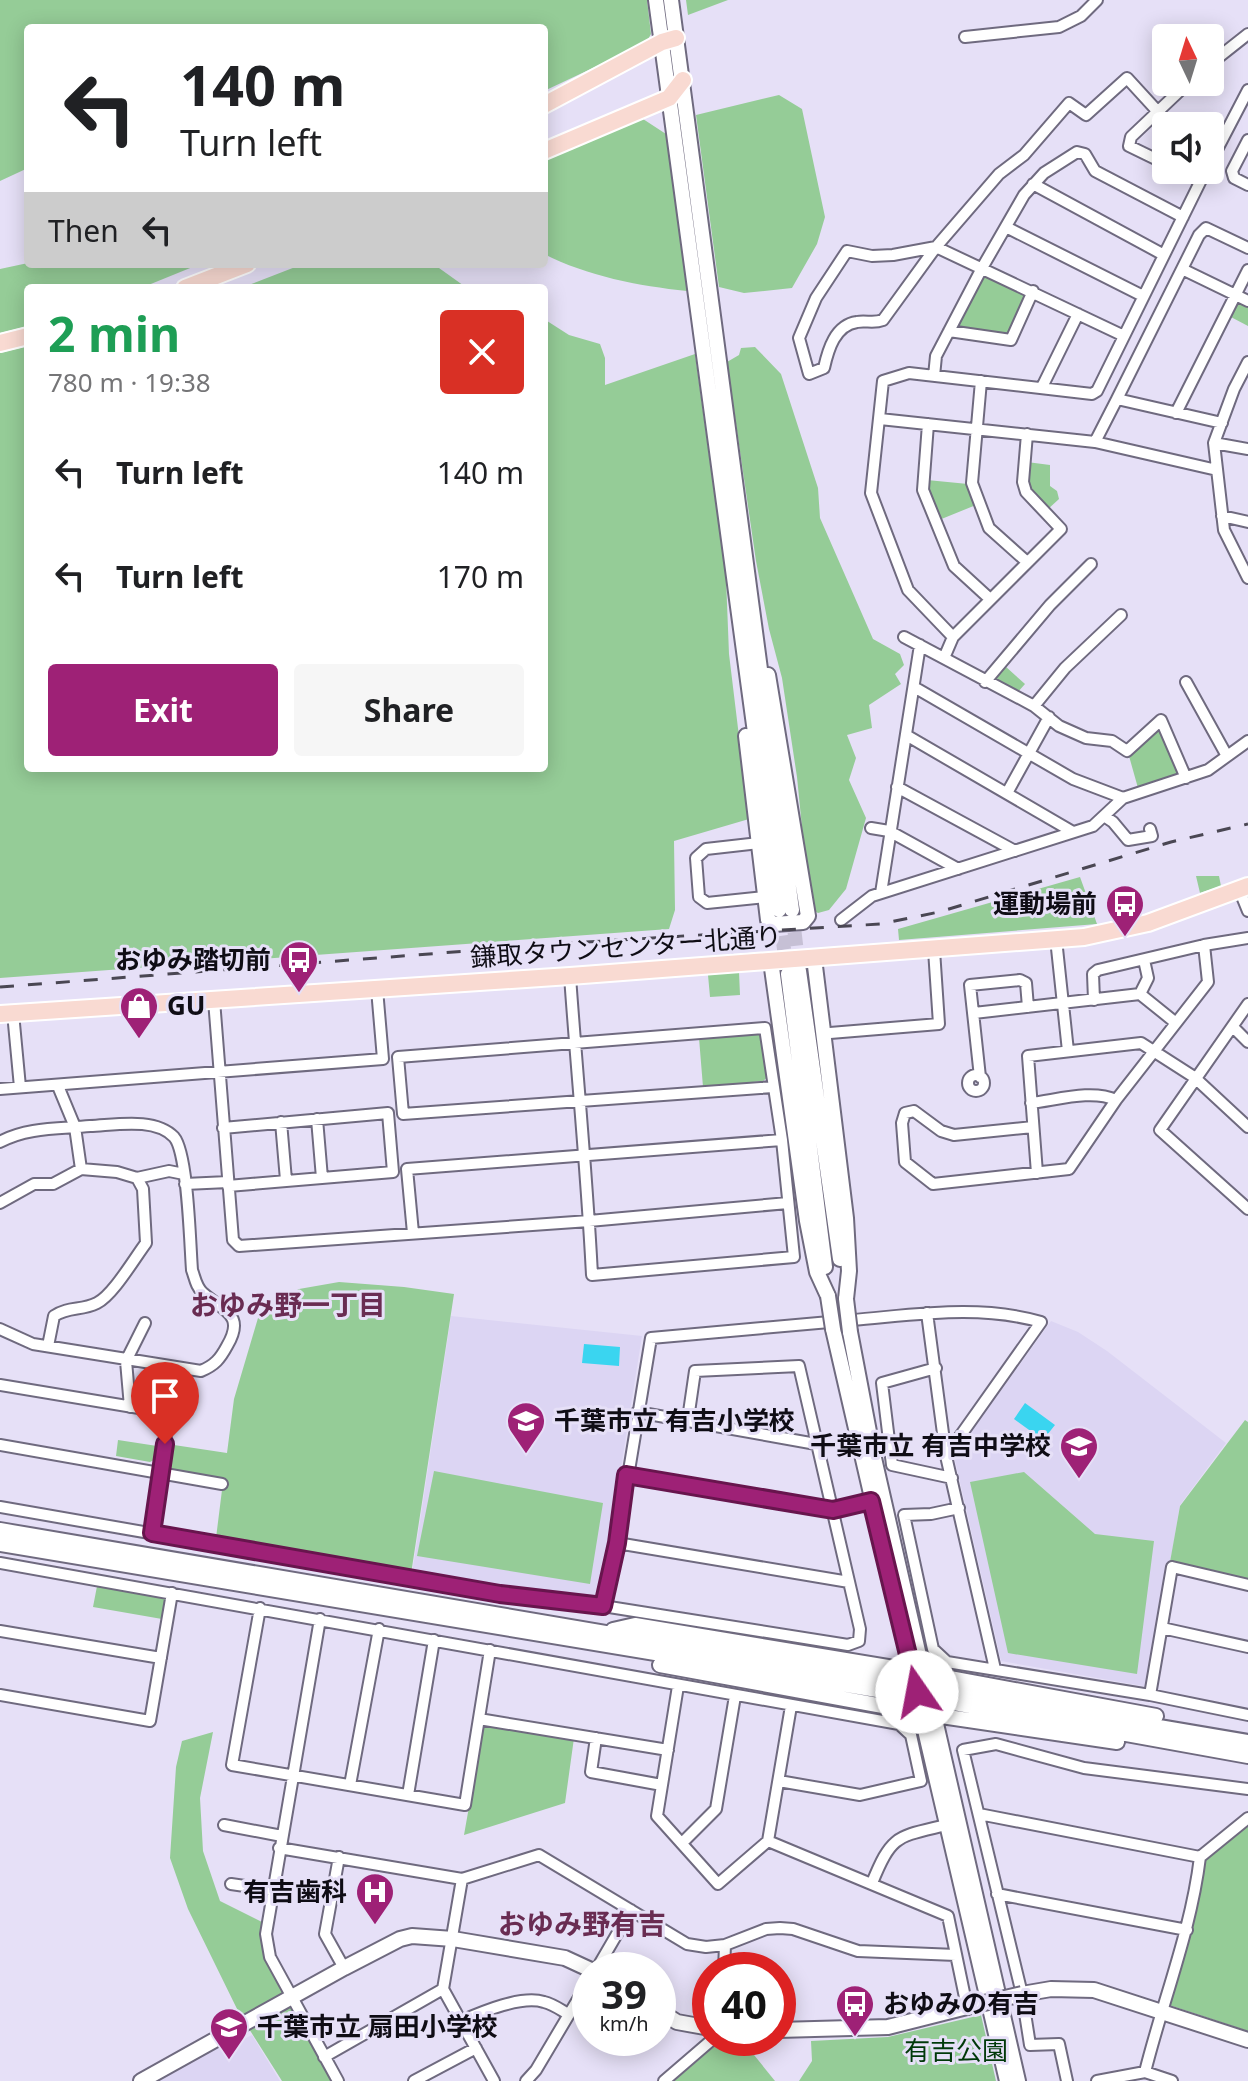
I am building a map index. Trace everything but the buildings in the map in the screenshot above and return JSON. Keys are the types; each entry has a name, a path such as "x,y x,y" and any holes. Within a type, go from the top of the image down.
{"main road":[{"path":"548,103 669,40"},
{"path":"548,149 669,98 683,80"},
{"path":"195,284 237,268"},
{"path":"216,276 243,268"},
{"path":"0,343 24,337"},
{"name":"鎌取タウンセンター北通り","path":"7,1014 1056,939 1108,933 1148,923 1244,888"}],"street":[{"path":"656,0 683,80 696,247"},
{"path":"671,0 669,98 696,247 785,910"},
{"path":"965,37 1059,27 1081,16 1097,0"},
{"path":"1224,53 1248,34"},
{"path":"1124,336 936,247 872,256 847,251 816,298 799,338 809,374 824,368 828,349 841,329 856,322 875,323 883,320 936,247 999,174 1024,155 1069,103 1086,115 1127,78 1158,111 1174,96"},
{"path":"1224,130 1248,90"},
{"path":"1152,117 1131,137 1129,146 1152,157"},
{"path":"1248,140 1232,171 1234,178 1248,185"},
{"path":"934,376 936,356 982,268 1033,184 1044,173 1077,152 1085,154 1095,171 1183,217"},
{"path":"1033,184 1164,255"},
{"path":"953,637 908,590 871,493 883,381 909,373 1092,394 1097,391 1199,184"},
{"path":"1006,227 1143,296"},
{"path":"1095,442 1199,235 1206,228 1248,248"},
{"path":"1182,269 1248,301"},
{"path":"1176,413 1248,270"},
{"path":"949,331 1011,340 1033,291"},
{"path":"1042,387 1078,314"},
{"path":"1248,362 1214,443 1224,530 1248,578"},
{"path":"981,381 972,483 989,528 1027,562"},
{"path":"1117,399 1222,423"},
{"path":"880,419 1095,442 1217,470"},
{"path":"928,424 923,490 954,566 990,599"},
{"path":"944,658 953,637 1061,529 1026,492 1023,482 1027,434"},
{"path":"1214,443 1248,449"},
{"path":"1222,516 1248,522"},
{"path":"985,682 1050,605 1091,564"},
{"path":"1034,706 1065,668 1121,615"},
{"path":"749,637 766,665 807,920 770,923 743,711 741,662 749,637"},
{"path":"904,637 1034,706 1059,726 1086,738 1112,741 1127,751 1161,720 1186,778"},
{"path":"881,893 920,645"},
{"path":"1186,682 1227,756"},
{"path":"914,687 1073,779 1123,798"},
{"path":"1007,793 1049,717"},
{"path":"906,735 1073,832"},
{"path":"841,920 872,896 1093,826 1123,798 1208,770 1248,741"},
{"path":"897,787 1015,851"},
{"path":"1104,816 1128,840 1152,836 1150,829"},
{"path":"871,828 889,831 958,869"},
{"path":"759,843 706,849 696,858 699,897 707,903 765,897"},
{"path":"1244,888 1248,911"},
{"path":"1094,1000 1093,974 1098,970 1248,938"},
{"path":"1056,939 1068,1051"},
{"path":"1033,1127 954,1135 941,1131 914,1111 905,1113 902,1123 905,1162 933,1184 1069,1169 1116,1100 1208,982 1204,945"},
{"path":"830,1033 939,1024 934,950"},
{"path":"814,958 846,1218 849,1271 846,1299"},
{"path":"1140,994 1148,978 1144,960"},
{"path":"771,961 807,1221 817,1272 828,1296"},
{"path":"918,1672 871,1501 833,1329 794,972 850,1332 874,1458 927,1714 1018,2081"},
{"path":"570,976 575,1043 579,1100 585,1157 592,1275 794,1257 782,1140 765,1028 575,1043 398,1057 403,1114 579,1100 773,1087"},
{"path":"980,1077 970,985 1020,980 1026,983 1028,1007"},
{"path":"0,1089 383,1059 377,989"},
{"path":"974,1013 1140,994 1176,1023"},
{"path":"214,1000 233,1240 239,1246 589,1221 788,1203"},
{"path":"1248,1004 1194,1077 1160,1130 1248,1209"},
{"path":"7,1014 20,1087"},
{"path":"1233,1027 1248,1042"},
{"path":"1037,1173 1028,1056 1141,1043 1194,1077 1248,1127"},
{"path":"58,1086 75,1127 81,1169"},
{"path":"1031,1103 1095,1095 1106,1095 1116,1100"},
{"path":"0,1203 34,1184 53,1184 81,1169 117,1172 137,1178 169,1171 185,1179 228,1184 393,1172 388,1113 223,1128"},
{"path":"317,1119 322,1178"},
{"path":"281,1122 286,1180"},
{"path":"0,1142 38,1130 131,1123 165,1131 175,1138 185,1179 192,1270 201,1292 226,1308 233,1319 235,1334 217,1364 201,1371 33,1344 0,1329"},
{"path":"413,1233 407,1169 782,1140"},
{"path":"48,1346 54,1316 66,1308 85,1308 100,1302 146,1243 145,1200 137,1178"},
{"path":"927,1313 946,1456 995,1669"},
{"path":"603,1606 617,1543 651,1338 927,1313 1016,1315 1041,1322 946,1456"},
{"path":"130,1407 126,1361 145,1323"},
{"path":"0,1507 500,1594 603,1606 848,1645 859,1641 860,1629 799,1366 695,1371 688,1419"},
{"path":"936,1368 882,1383 892,1465 952,1478"},
{"path":"0,1385 169,1413 152,1533"},
{"path":"637,1412 816,1444"},
{"path":"0,1445 222,1484"},
{"path":"626,1475 833,1510 871,1501"},
{"path":"959,1508 931,1514 904,1515 933,1649 947,1662 1150,1695 1248,1715"},
{"path":"0,1530 1248,1756"},
{"path":"617,1543 849,1582"},
{"path":"0,1544 1248,1741"},
{"path":"0,1563 899,1724 911,1735 921,1781 860,1795 779,1781"},
{"path":"1150,1695 1172,1567 1248,1585"},
{"path":"0,1695 150,1721 172,1593"},
{"path":"260,1608 232,1765 292,1776 465,1805 490,1650"},
{"path":"320,1619 272,1890 267,1946 270,1957 338,2081"},
{"path":"609,1639 635,1625 918,1672 1216,1728 1235,1733 1248,1741"},
{"path":"1162,1628 1248,1647"},
{"path":"350,1785 379,1629"},
{"path":"0,1631 161,1658"},
{"path":"609,1639 618,1654 630,1659 927,1714 1177,1751 1229,1753"},
{"path":"408,1795 434,1640"},
{"path":"678,1686 657,1816 718,1884 768,1841 791,1706"},
{"path":"682,1843 716,1809 735,1696"},
{"path":"927,1714 946,1825 1007,2081"},
{"path":"479,1719 668,1750"},
{"path":"596,1738 591,1772 662,1785"},
{"path":"1067,2081 1059,2044 1030,2045 1022,1994 963,1750 996,1744 1084,1768 1248,1789"},
{"path":"979,1814 1200,1857"},
{"path":"1145,2072 1160,2012 1187,1930 1200,1857 1248,1818"},
{"path":"224,1825 282,1836"},
{"path":"872,1883 889,1845 905,1835 946,1825"},
{"path":"768,1841 948,1916 967,2007"},
{"path":"279,1848 462,1879 539,1855 687,1944 706,1947 725,1945 766,1929 780,1928 793,1929 858,1951 956,1955"},
{"path":"339,1857 325,1934 344,1968"},
{"path":"462,1879 443,1989 494,2081"},
{"path":"231,1884 272,1890"},
{"path":"997,1894 1187,1930"},
{"path":"604,1952 631,1910"},
{"path":"146,2078 400,1939 423,1935 572,1961"},
{"path":"725,1945 725,1952"},
{"path":"324,2057 443,1989"},
{"path":"796,2030 888,2027 1051,1989 1094,1990 1248,2040"},
{"path":"461,2021 490,2008 532,2001 548,2003 568,2014"},
{"path":"526,2081 536,2070 572,2008"},
{"path":"414,2081 476,2048"},
{"path":"664,2081 693,2056"},
{"path":"1097,2081 1145,2072 1172,2081"}],"shaded area":[{"name":"千葉市立 有吉小学校","path":"451,1316 642,1336 600,1600 412,1574"},
{"name":"千葉市立 有吉中学校","path":"1051,1321 1078,1332 1107,1351 1226,1443 1180,1505 1149,1687 1001,1661 954,1456"},
{"name":"千葉市立 扇田小学校","path":"252,2035 280,2081 154,2081 234,2037 238,2042"}],"green space":[{"path":"0,0 647,0 651,34 646,43 548,89 548,24 24,24 24,170 0,181"},
{"path":"686,0 728,0 688,15"},
{"path":"779,95 802,109 825,217 817,244 792,288 744,293 719,287 696,115"},
{"path":"643,119 666,134 687,291 614,279 548,256 548,157"},
{"path":"24,264 24,268 190,268 151,284 24,284 24,327 0,333 0,269"},
{"path":"293,268 439,268 461,284 251,284"},
{"path":"984,274 1028,294 1008,335 956,330 955,326"},
{"path":"1239,301 1248,305 1248,326 1229,316"},
{"path":"548,322 569,335 600,344 605,358 605,385 695,354 726,578 729,654 749,819 674,841 675,910 669,929 0,978 0,353 24,347 24,772 548,772"},
{"path":"755,347 781,374 818,488 820,518 873,639 900,654 904,665 895,674 901,684 869,705 872,728 847,735 856,758 849,780 866,818 846,889 829,910 818,913 810,908 797,777 782,678 756,561 727,362 739,355 741,348"},
{"path":"1027,462 1050,465 1050,486 1057,491 1059,499 1047,510 1027,487"},
{"path":"927,480 968,484 976,505 939,520 927,489"},
{"path":"1005,666 1025,684 1017,693 996,682 996,676"},
{"path":"1158,728 1179,775 1138,788 1129,756"},
{"path":"1196,876 1219,876 1221,886 1200,893"},
{"path":"1080,877 1097,924 899,940 898,929"},
{"path":"739,972 740,995 710,997 708,975"},
{"path":"758,1033 762,1036 768,1077 763,1081 703,1087 699,1038"},
{"path":"339,1282 454,1294 411,1574 216,1538 223,1482 169,1471 174,1445 227,1453 234,1399 258,1318 279,1299 299,1289"},
{"path":"1245,1420 1248,1422 1248,1581 1170,1562 1180,1506"},
{"path":"118,1440 157,1446 154,1460 150,1462 116,1456"},
{"path":"434,1471 603,1503 590,1584 417,1556"},
{"path":"1024,1472 1095,1534 1154,1541 1137,1674 1008,1653 970,1482"},
{"path":"98,1581 166,1593 162,1619 93,1607"},
{"path":"484,1722 574,1738 565,1803 464,1835"},
{"path":"213,1732 200,1798 203,1851 220,1901 262,1922 263,1954 332,2081 282,2081 239,2013 188,1909 170,1858 176,1767 182,1741"},
{"path":"1248,1823 1248,2031 1169,2005 1197,1910 1204,1856"},
{"name":"有吉公園","path":"981,2015 996,2081 799,2081 812,2061 811,2041 888,2037"},
{"path":"703,2056 755,2056 775,2081 674,2081"}],"water":[{"path":"584,1344 620,1347 619,1366 582,1363"},
{"path":"1025,1403 1055,1425 1043,1440 1014,1419"}],"tunnel":[{"path":"792,911 799,969"},
{"path":"779,915 787,969"}],"railway":[{"path":"0,987 571,943 880,924 939,912 1171,842 1248,824"}],"place":[{"name":"運動場前","path":"1125,938"},
{"name":"おゆみ踏切前","path":"299,994"},
{"name":"GU","path":"139,1040"},
{"name":"千葉市立 有吉小学校","path":"526,1455"},
{"name":"千葉市立 有吉中学校","path":"1079,1480"},
{"name":"有吉歯科","path":"375,1926"},
{"name":"おゆみの有吉","path":"855,2038"},
{"name":"千葉市立 扇田小学校","path":"229,2061"}],"district":[{"name":"おゆみ野一丁目","path":"288,1305"},
{"name":"おゆみ野有吉","path":"582,1924"}],"route":[{"path":"165,1444 152,1533 500,1594 603,1606 617,1543 626,1475 833,1510 871,1501 917,1692"}]}
